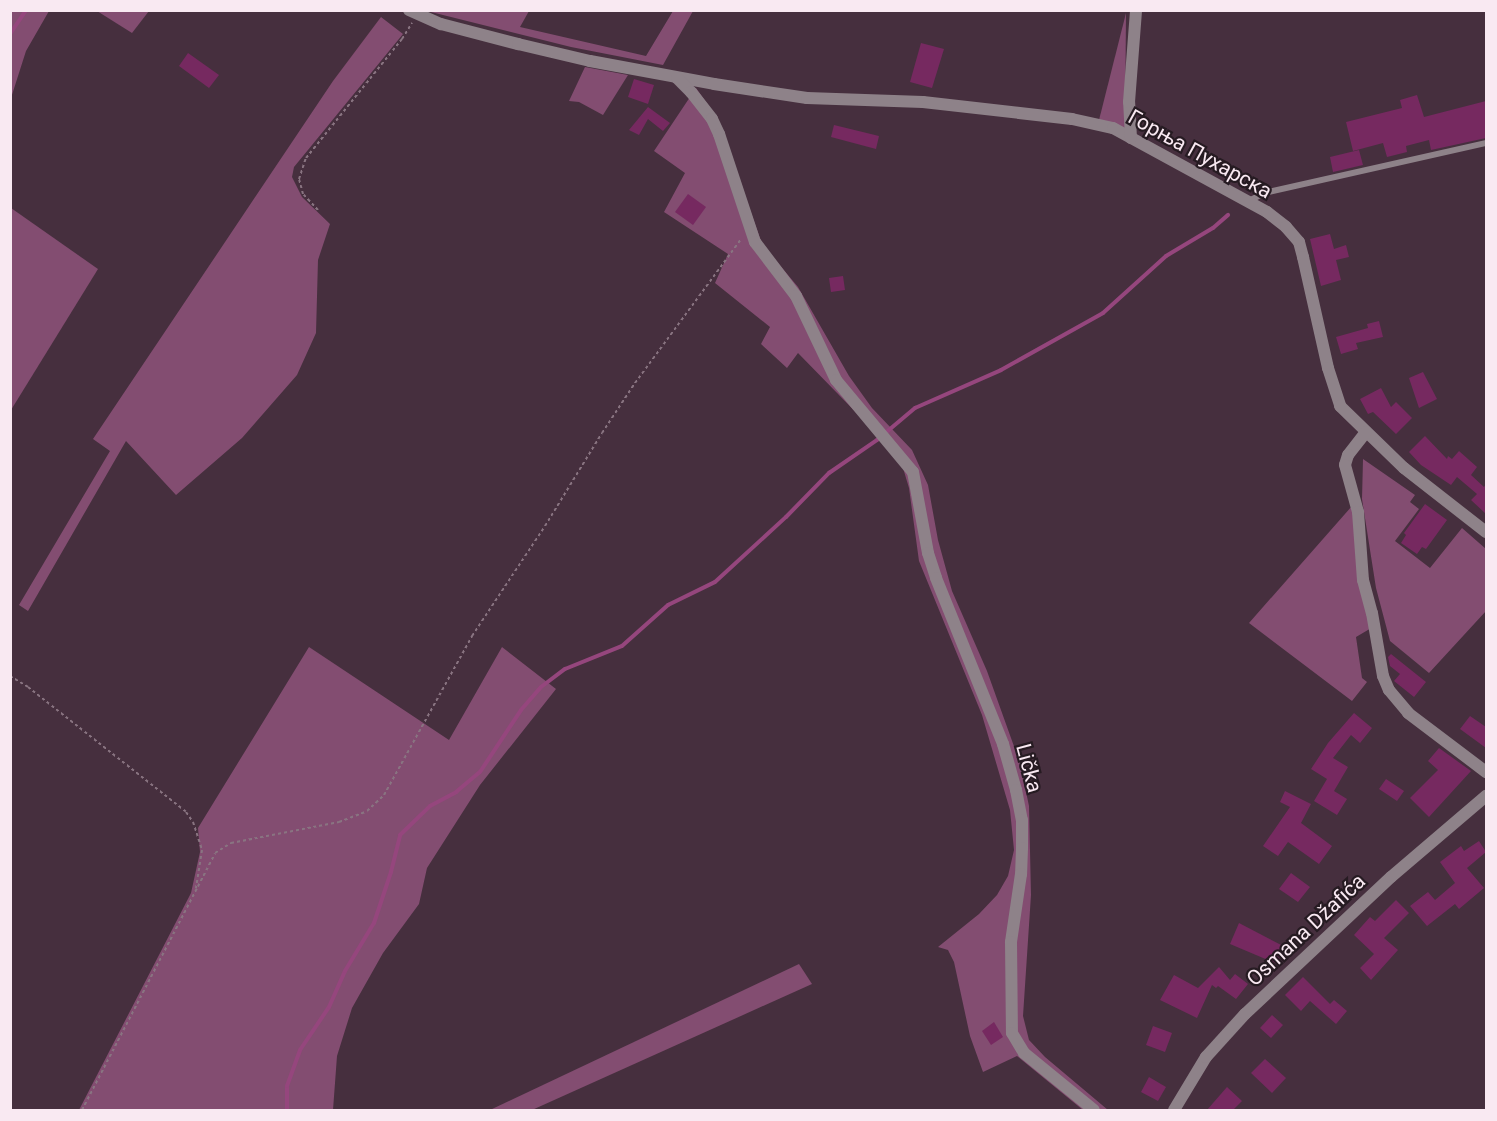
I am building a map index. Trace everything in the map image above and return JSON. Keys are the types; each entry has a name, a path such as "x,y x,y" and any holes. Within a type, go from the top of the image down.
{"street":[{"path":"1131,138 1130,102 1136,10"},
{"name":"Горња Пухарска","path":"412,13 518,44 676,78 807,98 923,102 1072,119 1113,128 1277,219 1299,242 1328,368 1340,406 1404,468 1486,532"},
{"path":"676,78 703,106 719,134 749,226"},
{"name":"Lička","path":"749,226 760,249 796,296 836,380 851,400 878,427 913,472 928,553 1003,744 1022,820 1021,874 1011,942 1012,1033 1024,1053 1094,1110"},
{"path":"1366,432 1348,454 1345,465 1358,512 1363,580 1372,613 1383,676 1389,690 1408,713 1486,772"},
{"name":"Osmana Džafića","path":"1174,1110 1206,1057 1239,1021 1366,899 1486,796"}],"lane":[{"path":"1246,202 1264,193 1486,143"}],"path":[{"path":"318,210 303,194 299,179 306,158 402,39 412,13"},
{"path":"82,1110 215,853 231,843 339,822 367,812 384,795 472,636 539,535 602,433 635,383 718,273 749,226"},
{"path":"10,676 28,687 186,812 193,822 202,850 201,869 194,894"}],"shaded area":[{"path":"11,10 49,11 26,51 11,98"},
{"path":"97,11 149,11 132,33"},
{"path":"427,11 529,11 520,27 646,56 673,11 693,11 663,65 571,47"},
{"path":"1126,13 1125,130 1097,128"},
{"path":"381,17 403,34 294,167 292,177 302,197 330,224 318,260 316,333 297,375 242,438 176,495 126,441 28,611 19,605 110,451 93,439 333,81"},
{"path":"585,67 628,75 603,115 579,102 569,101"},
{"path":"696,88 718,119 762,244 798,287 849,376 872,408 912,450 928,485 938,540 952,591 987,671 1020,763 1029,806 1031,895 1023,1016 1029,1040 1045,1057 1108,1110 1083,1110 1017,1056 983,1072 970,1036 954,962 948,950 938,947 979,914 997,895 1008,876 1014,850 1010,810 982,715 919,561 909,488 903,468 879,436 798,353 787,368 761,344 770,327 715,283 728,254 664,212 685,173 654,151"},
{"path":"11,208 98,269 11,410"},
{"path":"1363,459 1415,495 1410,502 1419,509 1395,541 1430,568 1462,528 1486,549 1486,611 1429,673 1390,641 1376,588 1362,499"},
{"path":"1352,506 1373,627 1356,637 1362,678 1367,682 1352,701 1249,623"},
{"path":"309,647 449,740 502,647 556,689 480,785 427,868 419,904 383,953 352,1008 337,1056 333,1110 79,1110 191,893 200,852 198,828"},
{"path":"799,964 812,984 532,1110 490,1110"}],"building":[{"path":"921,43 944,49 932,88 910,82"},
{"path":"188,53 219,75 209,88 179,66"},
{"path":"634,79 654,85 648,104 628,97"},
{"path":"1417,95 1424,117 1486,101 1486,138 1431,150 1429,140 1406,146 1407,152 1387,157 1383,143 1353,151 1346,122 1402,108 1400,100"},
{"path":"648,107 670,123 663,131 648,119 639,135 629,130"},
{"path":"834,125 879,136 876,149 831,137"},
{"path":"1359,150 1363,165 1333,172 1330,157"},
{"path":"688,194 706,207 693,225 675,212"},
{"path":"1330,234 1334,249 1346,245 1349,257 1336,260 1341,280 1321,286 1310,239"},
{"path":"843,276 845,290 831,292 829,278"},
{"path":"1379,321 1383,337 1356,343 1358,349 1341,354 1336,337 1368,328 1367,324"},
{"path":"1423,372 1437,399 1419,408 1409,378"},
{"path":"1381,388 1391,407 1396,402 1412,418 1396,434 1373,412 1368,414 1360,399"},
{"path":"1425,436 1447,459 1448,456 1452,459 1459,451 1477,467 1471,475 1484,487 1486,484 1486,514 1471,500 1477,494 1457,477 1451,485 1421,465 1409,452"},
{"path":"1425,504 1447,520 1426,549 1422,547 1417,554 1401,543 1406,535 1404,533"},
{"path":"1391,654 1426,682 1414,697 1394,681 1400,674 1390,666 1388,657"},
{"path":"1354,713 1372,728 1360,743 1351,735 1333,758 1348,767 1334,791 1347,799 1337,815 1314,801 1327,779 1311,769 1328,743"},
{"path":"1470,716 1486,727 1486,748 1460,729"},
{"path":"1439,748 1471,771 1429,817 1410,798 1438,770 1428,761"},
{"path":"1386,779 1404,791 1397,801 1379,789"},
{"path":"1285,791 1311,804 1301,823 1332,846 1319,864 1288,842 1278,856 1263,846 1290,807 1280,802"},
{"path":"1479,841 1486,852 1467,868 1484,888 1459,909 1455,904 1427,926 1410,906 1428,892 1435,900 1455,883 1440,862 1461,846 1464,851"},
{"path":"1291,873 1310,887 1298,902 1279,889"},
{"path":"1396,900 1409,913 1384,938 1398,950 1371,980 1360,968 1374,954 1354,935 1370,917 1375,921"},
{"path":"1239,923 1285,947 1277,964 1230,944"},
{"path":"1219,967 1230,980 1235,974 1248,984 1236,999 1218,986 1216,988 1212,985 1197,1018 1160,1000 1174,975 1198,988"},
{"path":"1303,977 1330,1004 1334,1000 1347,1011 1336,1024 1310,1001 1301,1011 1285,995"},
{"path":"1272,1015 1283,1025 1271,1038 1260,1028"},
{"path":"994,1022 1003,1037 991,1045 982,1031"},
{"path":"1153,1026 1172,1033 1165,1052 1146,1045"},
{"path":"1265,1059 1286,1078 1272,1093 1251,1073"},
{"path":"1149,1077 1166,1087 1158,1101 1141,1092"},
{"path":"1227,1087 1242,1101 1233,1110 1207,1110"}],"waterway":[{"path":"10,34 26,10"},
{"path":"287,1110 287,1086 300,1050 329,1007 345,971 374,923 391,872 400,835 430,806 456,792 480,772 521,710 541,687 565,669 622,646 668,605 715,582 786,517 829,473 877,440 915,408 1001,370 1103,313 1166,256 1213,228 1228,215"}]}
